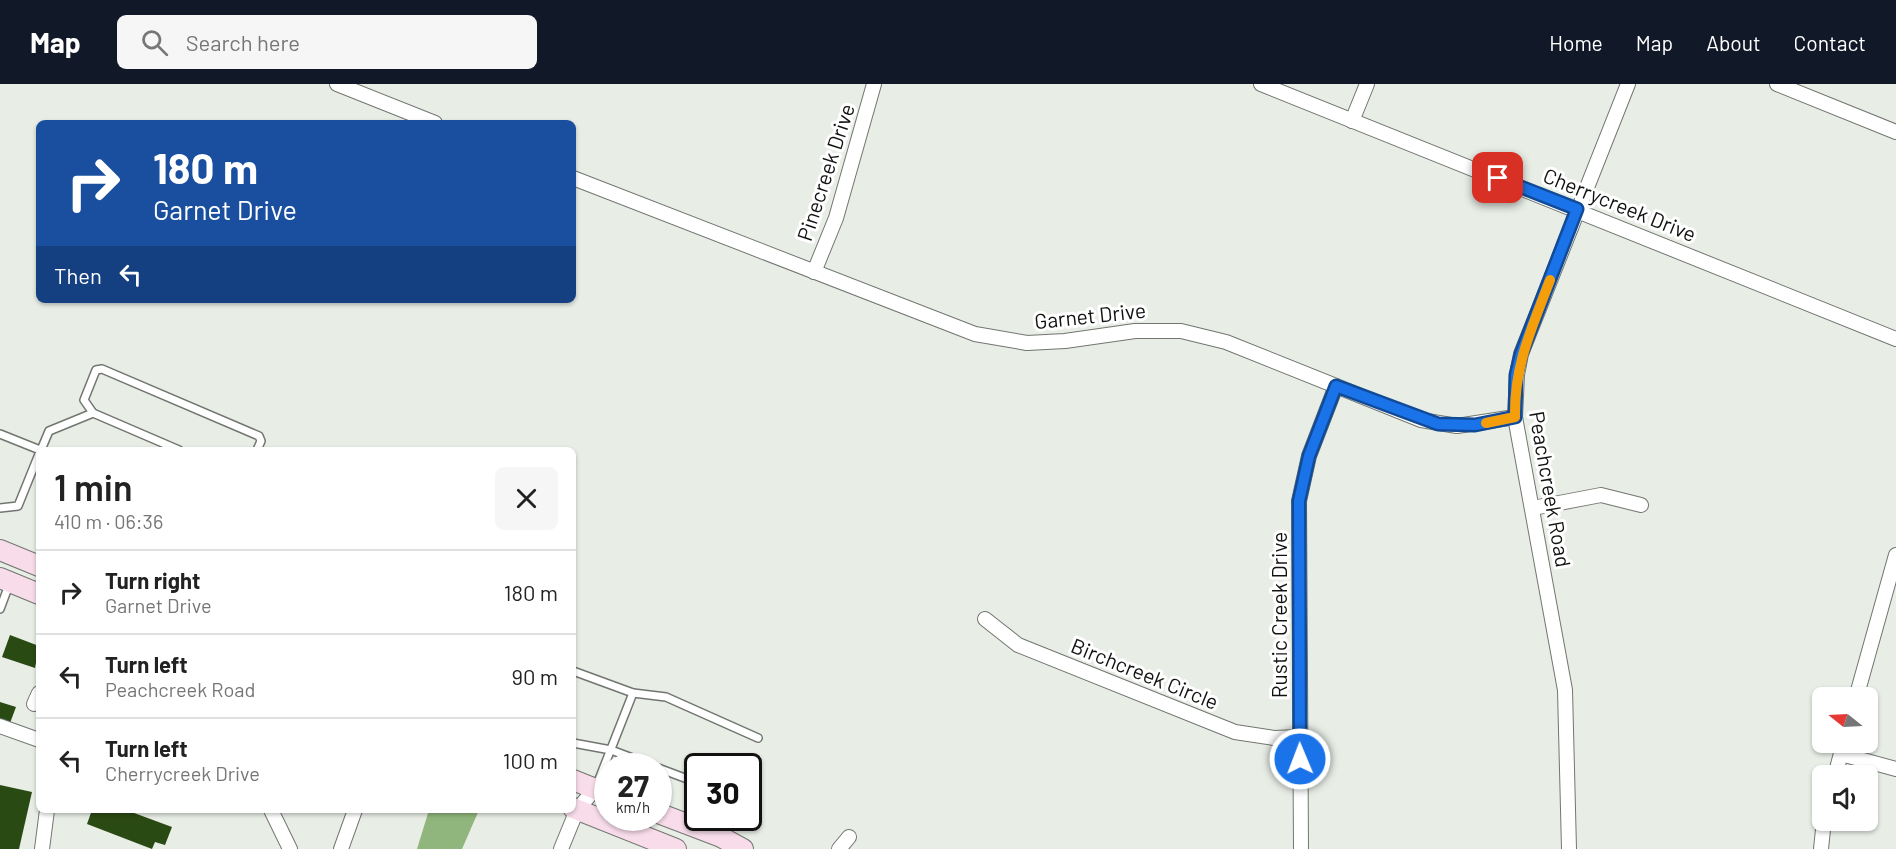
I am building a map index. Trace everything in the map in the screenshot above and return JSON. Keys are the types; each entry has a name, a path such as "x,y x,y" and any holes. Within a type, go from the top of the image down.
{"street":[{"path":"338,84 428,120"},
{"name":"Pinecreek Drive","path":"814,272 836,218 874,84"},
{"name":"Cherrycreek Drive","path":"1262,84 1896,339"},
{"path":"1352,121 1367,84"},
{"name":"Peachcreek Road","path":"1569,849 1565,690 1515,417 1516,375 1521,354 1628,84"},
{"path":"1786,86 1896,132"},
{"name":"Garnet Drive","path":"576,179 975,334 1027,343 1065,341 1135,331 1181,331 1226,342 1438,424 1475,425 1515,417"},
{"name":"Rustic Creek Drive","path":"1301,849 1299,501 1309,456 1336,386"},
{"path":"1533,508 1601,495 1618,497 1641,505"},
{"path":"0,550 36,565"},
{"path":"1859,687 1896,555"},
{"path":"5,580 36,593"},
{"name":"Birchcreek Circle","path":"986,619 1018,645 1235,732 1274,738 1300,737"},
{"path":"0,726 36,739"},
{"path":"1855,753 1896,769"},
{"path":"576,781 594,788"},
{"path":"576,808 594,796"},
{"path":"576,809 676,849"},
{"path":"42,849 47,813"},
{"path":"272,813 290,849"},
{"path":"341,849 354,813"},
{"path":"561,849 574,813"},
{"path":"672,818 721,837 743,849"},
{"path":"1821,849 1823,831"},
{"path":"839,849 849,837"}],"lane":[{"path":"172,447 93,413 84,400 96,370 102,369 259,436 261,441 258,447"},
{"path":"42,447 49,431 93,413"},
{"path":"0,434 36,449"},
{"path":"0,508 18,506 36,461"},
{"path":"0,609 5,580"},
{"path":"576,672 633,693 666,697 758,738"},
{"path":"610,753 633,693"},
{"path":"576,744 619,753"}],"shaded area":[{"path":"428,813 478,813 462,849 417,849"}],"building":[{"path":"10,635 36,645 35,668 2,657"},
{"path":"0,702 16,707 10,723 0,719"},
{"path":"0,785 32,792 19,849 0,849"},
{"path":"91,813 134,813 172,827 165,845 155,842 152,849 87,824"}],"slow traffic":[{"path":"1486,423 1515,417 1516,375 1521,354 1550,280"}],"route":[{"path":"1300,759 1299,501 1309,456 1336,386 1421,420 1438,424 1475,425 1515,417 1516,375 1521,354 1577,209 1498,178"}]}
